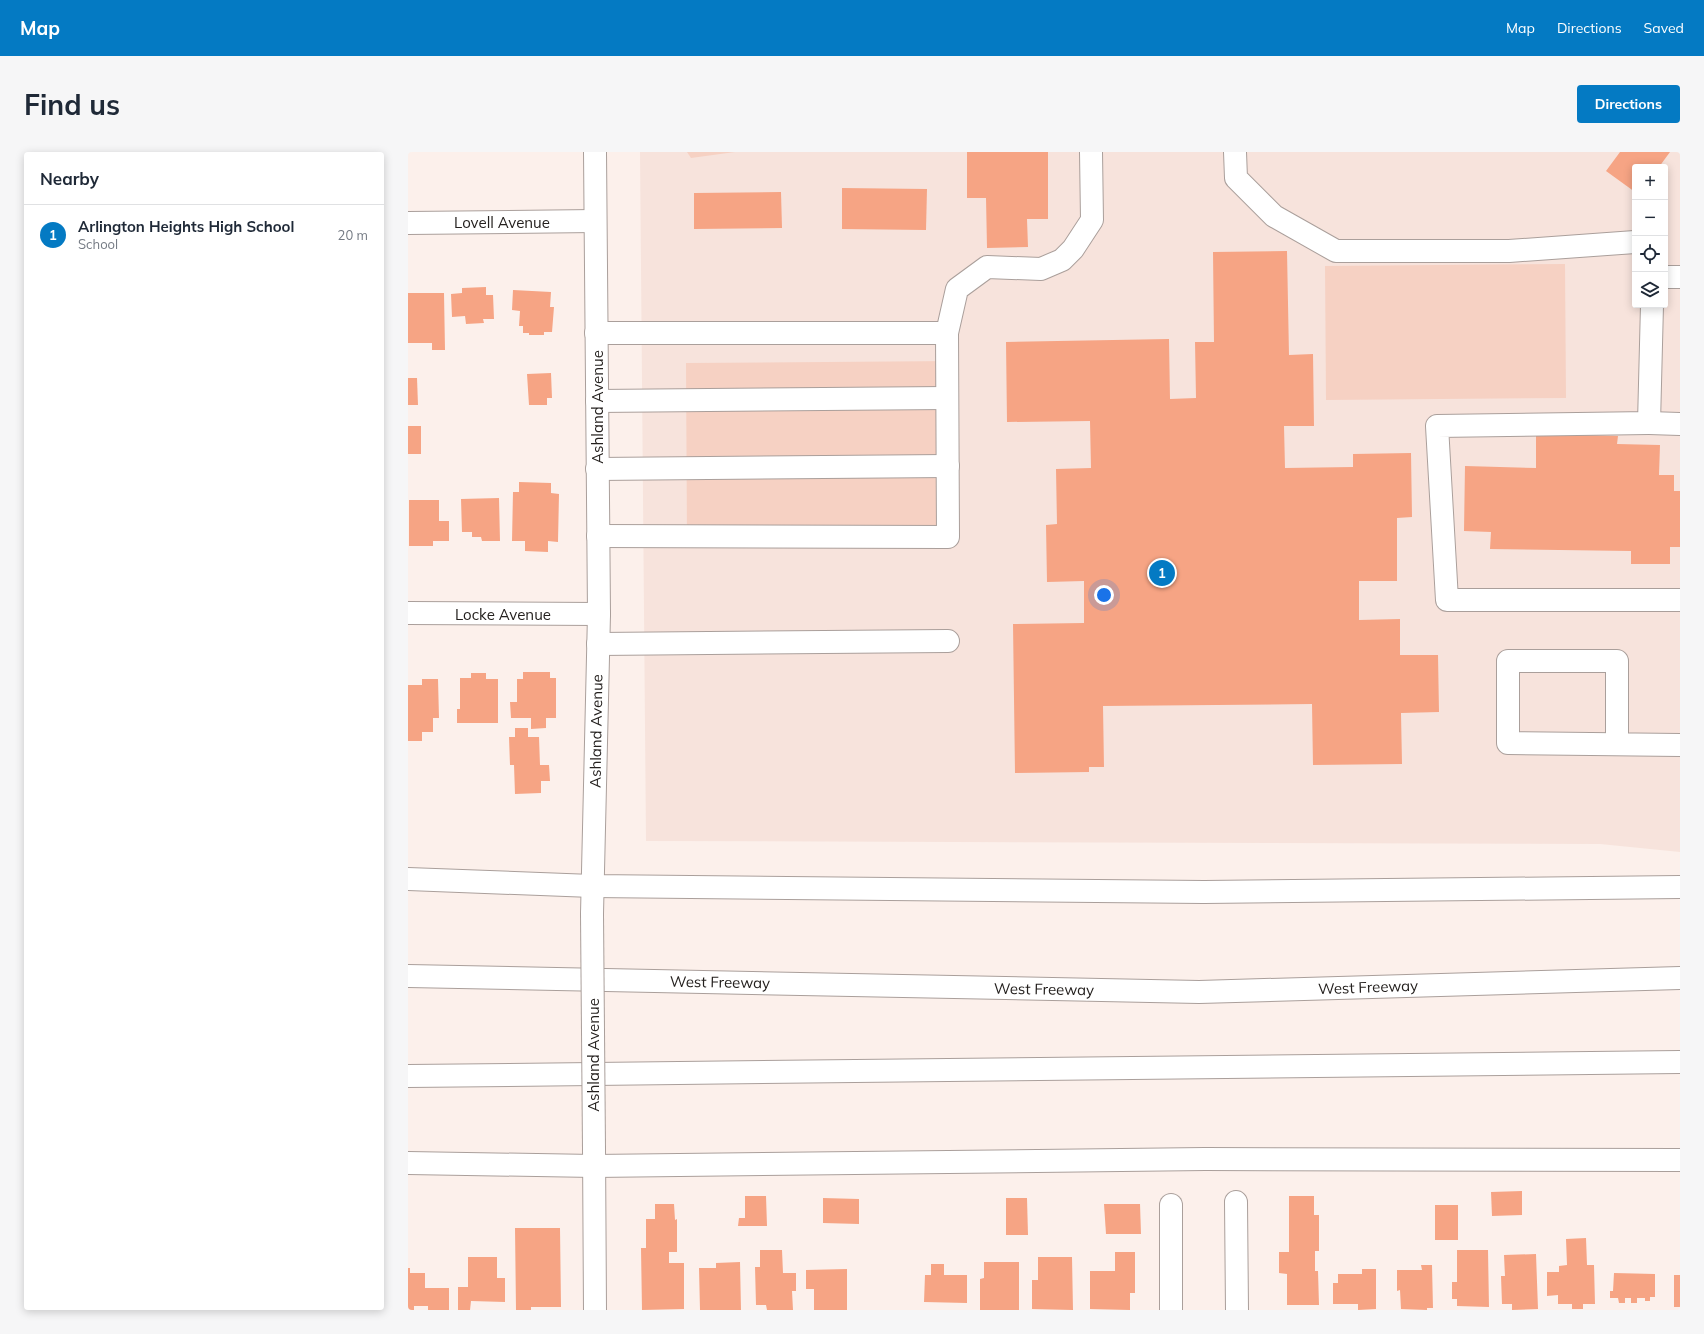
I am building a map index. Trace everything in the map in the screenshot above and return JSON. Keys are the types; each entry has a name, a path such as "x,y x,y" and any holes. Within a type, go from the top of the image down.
{"main road":[{"name":"Ashland Avenue","path":"595,152 598,536 598,644 592,886 595,1310"},
{"path":"598,536 948,536 947,333 956,289 987,267 1041,269 1062,260 1073,249 1092,220 1091,152"},
{"path":"1235,152 1236,178 1274,216 1336,251 1509,251 1632,242"},
{"name":"Lovell Avenue","path":"408,223 596,221"},
{"path":"1668,277 1680,277"},
{"path":"1649,424 1652,308"},
{"path":"596,333 947,333"},
{"path":"597,401 947,398"},
{"path":"1680,424 1437,426 1446,600 1680,600"},
{"path":"597,469 948,466"},
{"name":"Locke Avenue","path":"408,614 598,614"},
{"path":"598,644 948,641"},
{"path":"1617,744 1617,661 1508,661 1508,743 1680,745"},
{"path":"408,879 592,886 1204,892 1680,887"},
{"name":"West Freeway","path":"408,976 1199,992 1680,978"},
{"path":"408,1076 1680,1062"},
{"path":"408,1163 594,1157 1680,1160"},
{"path":"1236,1202 1237,1310"},
{"path":"1171,1205 1171,1310"}],"shaded area":[{"path":"640,152 1680,152 1680,852 1600,844 646,841"},
{"path":"687,152 735,152 691,158"},
{"path":"1565,264 1566,398 1326,400 1325,266"},
{"path":"956,361 957,541 687,543 686,363"}],"building":[{"path":"967,152 1048,152 1048,219 1027,219 1028,247 987,248 986,198 967,198"},
{"path":"1620,152 1670,152 1661,164 1632,164 1632,190 1606,171"},
{"path":"842,188 927,189 926,230 842,229"},
{"path":"781,192 782,228 694,229 694,193"},
{"path":"1287,251 1289,355 1313,354 1314,426 1284,426 1285,468 1353,467 1353,454 1411,453 1412,517 1397,518 1397,581 1359,581 1359,620 1400,619 1400,655 1438,655 1439,712 1401,713 1402,764 1313,765 1312,704 1103,706 1104,767 1089,767 1089,772 1015,773 1013,624 1084,623 1084,581 1047,582 1046,525 1057,524 1056,469 1091,468 1090,421 1007,422 1006,342 1169,339 1170,399 1196,398 1195,342 1214,342 1213,252"},
{"path":"486,287 486,295 493,295 494,319 483,319 484,323 466,324 465,316 452,317 451,294 462,293 462,288"},
{"path":"513,290 551,292 550,307 554,307 552,332 544,332 544,335 529,335 529,333 523,333 523,326 519,326 520,311 512,310"},
{"path":"408,293 444,293 445,350 432,350 432,343 408,343"},
{"path":"551,373 552,398 547,398 547,405 529,405 527,374"},
{"path":"408,378 417,378 418,405 408,405"},
{"path":"408,426 421,426 421,454 408,454"},
{"path":"1536,434 1618,436 1617,444 1660,445 1659,475 1674,475 1674,491 1680,491 1680,547 1670,547 1670,564 1631,564 1631,551 1490,549 1491,532 1464,531 1465,466 1536,468"},
{"path":"519,482 551,483 551,493 559,494 558,542 548,541 548,552 525,551 525,541 512,541 513,492 519,492"},
{"path":"499,498 500,541 482,541 481,537 472,537 472,532 462,532 461,499"},
{"path":"409,500 439,500 439,521 449,521 449,541 433,541 433,546 409,546"},
{"path":"523,672 550,672 550,678 556,678 556,718 546,718 546,728 531,729 531,718 511,718 510,702 517,702 517,679 523,679"},
{"path":"471,673 486,673 486,679 498,679 498,723 457,723 457,709 460,709 460,678 471,678"},
{"path":"422,679 438,679 439,718 433,718 433,732 422,732 422,741 408,741 408,685 422,685"},
{"path":"515,728 528,728 528,737 539,737 540,765 549,765 550,781 541,781 541,793 515,794 514,765 510,765 509,737 515,737"},
{"path":"1522,1191 1522,1215 1492,1216 1491,1192"},
{"path":"745,1196 766,1196 767,1226 738,1226 739,1218 745,1218"},
{"path":"1289,1196 1314,1196 1314,1215 1319,1215 1319,1251 1315,1251 1315,1271 1318,1271 1319,1305 1287,1305 1287,1274 1279,1273 1279,1252 1289,1252"},
{"path":"823,1198 859,1199 859,1224 823,1223"},
{"path":"1006,1198 1027,1198 1028,1235 1006,1235"},
{"path":"655,1204 674,1204 675,1220 677,1219 677,1252 669,1252 669,1263 684,1263 684,1309 642,1310 641,1248 646,1248 646,1219 655,1219"},
{"path":"1104,1204 1140,1204 1141,1234 1106,1234"},
{"path":"1435,1205 1458,1205 1458,1240 1435,1240"},
{"path":"515,1228 560,1228 561,1307 531,1307 531,1310 516,1310"},
{"path":"1586,1238 1587,1265 1594,1265 1595,1304 1583,1304 1583,1309 1572,1309 1572,1304 1558,1304 1558,1295 1547,1296 1547,1272 1559,1272 1559,1266 1567,1265 1566,1239"},
{"path":"760,1250 782,1250 783,1273 796,1273 796,1291 792,1291 793,1310 767,1310 766,1305 756,1305 755,1267 760,1267"},
{"path":"1457,1250 1488,1250 1489,1307 1457,1306 1457,1299 1452,1299 1452,1282 1457,1282"},
{"path":"1115,1252 1135,1252 1135,1293 1130,1293 1130,1310 1090,1309 1090,1271 1115,1271"},
{"path":"1536,1254 1538,1309 1512,1310 1512,1304 1502,1304 1501,1276 1505,1276 1504,1255"},
{"path":"468,1257 497,1257 497,1278 505,1278 505,1302 471,1301 470,1310 458,1310 458,1287 468,1287"},
{"path":"1038,1257 1072,1257 1073,1310 1032,1309 1032,1280 1038,1280"},
{"path":"740,1262 741,1310 700,1310 699,1268 716,1268 716,1263"},
{"path":"984,1262 1019,1262 1019,1310 980,1310 980,1279 984,1278"},
{"path":"931,1264 944,1264 944,1275 967,1275 967,1303 924,1302 925,1275 931,1275"},
{"path":"1421,1265 1432,1265 1433,1308 1427,1308 1427,1310 1401,1309 1400,1290 1397,1291 1397,1270 1422,1270"},
{"path":"408,1268 410,1268 410,1273 425,1273 425,1288 449,1288 449,1310 428,1310 428,1306 414,1306 414,1310 408,1310"},
{"path":"847,1269 847,1310 814,1310 814,1289 806,1289 806,1270"},
{"path":"1362,1269 1376,1269 1376,1309 1358,1310 1358,1304 1333,1304 1333,1283 1338,1283 1338,1274 1362,1274"},
{"path":"1614,1273 1655,1274 1655,1297 1650,1297 1650,1301 1645,1301 1645,1298 1637,1298 1637,1303 1631,1303 1631,1298 1625,1298 1625,1303 1619,1303 1618,1298 1610,1298 1610,1291 1613,1291"},
{"path":"1674,1275 1680,1275 1680,1307 1674,1307"}],"place":[{"name":"Arlington Heights High School","path":"1162,573"}]}
